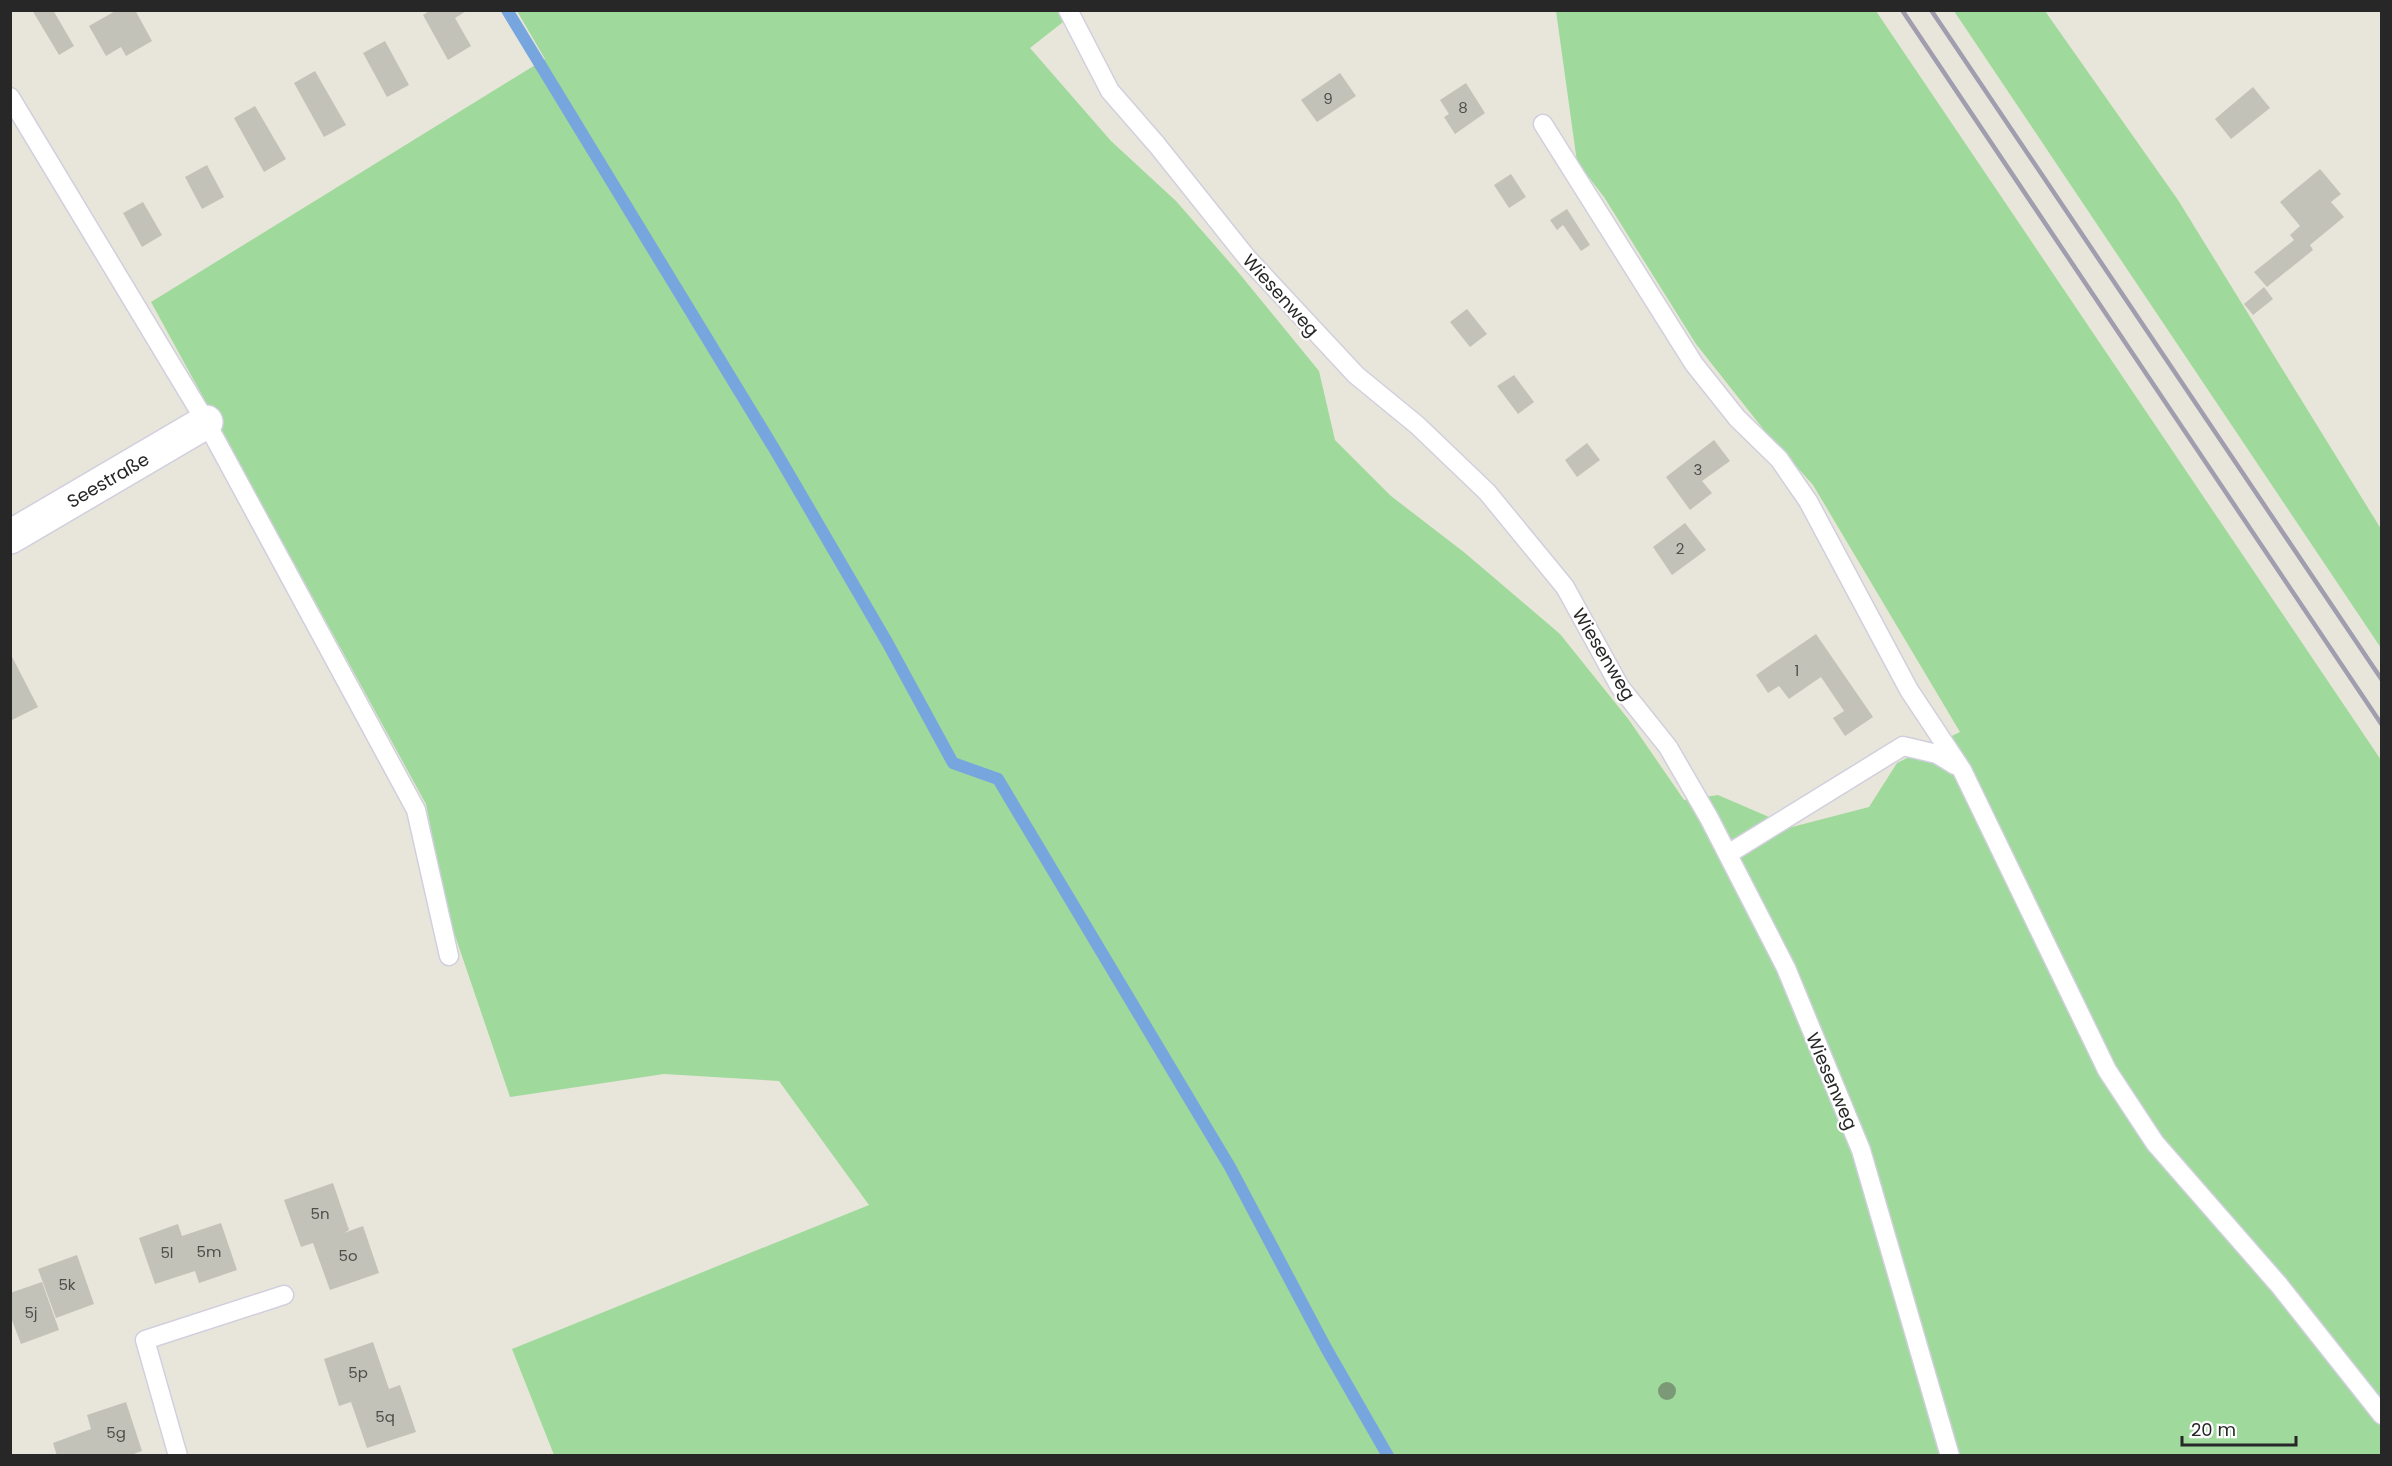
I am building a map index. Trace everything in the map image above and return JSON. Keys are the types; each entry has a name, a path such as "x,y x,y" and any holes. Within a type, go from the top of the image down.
{"street":[{"name":"Seestraße","path":"10,537 206,422"}],"lane":[{"name":"Wiesenweg","path":"1068,10 1110,91 1157,145 1248,259 1356,375 1418,425 1487,492 1565,587 1620,687 1668,747 1728,854 1786,968 1861,1150 1950,1455"},
{"path":"10,97 206,422 416,810 449,956"},
{"path":"1543,124 1694,364 1737,418 1779,459 1808,501 1909,690 1962,770 2107,1070 2155,1143 2279,1285 2382,1415"},
{"path":"1728,854 1903,746 1937,754 1962,770"},
{"path":"178,1455 145,1340 284,1295"}],"green space":[{"path":"517,11 1077,11 1030,48 1111,141 1176,201 1319,371 1335,440 1391,496 1465,553 1560,634 1629,720 1684,800 1718,795 1792,827 1869,807 1897,763 1960,732 1813,485 1764,430 1696,344 1604,197 1577,162 1556,11 1876,11 2381,760 2381,1455 554,1455 512,1349 869,1205 779,1081 664,1074 510,1097 448,915 426,804 151,302 545,59"},
{"path":"1954,11 2045,11 2178,200 2381,529 2381,648"}],"building":[{"path":"32,10 53,10 74,46 59,55"},
{"path":"117,10 135,10 152,41 126,56 121,47 106,56 89,26"},
{"path":"431,10 468,10 455,18 471,46 448,60 423,15"},
{"path":"385,41 409,85 387,97 363,53"},
{"path":"315,71 346,125 324,137 294,83"},
{"path":"1340,73 1356,96 1317,122 1301,100"},
{"path":"1466,83 1485,113 1455,134 1444,117 1449,114 1440,100"},
{"path":"2253,87 2270,108 2231,139 2215,119"},
{"path":"255,106 286,159 264,172 234,118"},
{"path":"207,165 224,197 202,209 185,177"},
{"path":"2320,169 2341,194 2331,202 2344,217 2310,245 2313,250 2267,287 2254,272 2294,240 2290,235 2300,226 2280,202"},
{"path":"1511,174 1526,197 1509,208 1494,185"},
{"path":"143,202 162,235 142,247 123,213"},
{"path":"1567,209 1590,245 1581,251 1563,225 1557,230 1550,220"},
{"path":"2264,287 2273,299 2253,315 2244,304"},
{"path":"1467,309 1487,334 1470,347 1450,322"},
{"path":"1514,375 1534,402 1518,414 1497,386"},
{"path":"1714,440 1730,461 1702,481 1712,493 1690,510 1666,477"},
{"path":"1587,443 1600,460 1577,477 1565,460"},
{"path":"1685,523 1706,550 1672,575 1653,547"},
{"path":"1816,634 1873,717 1845,736 1833,718 1844,711 1821,677 1789,699 1779,686 1768,693 1756,675"},
{"path":"10,653 38,707 10,721"},
{"path":"333,1183 349,1230 344,1233 363,1226 379,1273 330,1290 313,1243 301,1247 284,1200"},
{"path":"221,1223 237,1270 199,1283 195,1271 155,1284 139,1238 178,1224 182,1236"},
{"path":"77,1255 94,1304 56,1318 38,1269"},
{"path":"42,1282 59,1330 21,1344 10,1315 10,1293"},
{"path":"373,1342 389,1389 400,1385 416,1432 367,1448 351,1402 339,1406 324,1359"},
{"path":"126,1402 142,1451 128,1456 57,1456 53,1443 91,1429 87,1415"}],"waterway":[{"path":"507,10 775,450 887,642 953,763 998,779 1230,1167 1326,1348 1388,1456"}],"railway":[{"path":"1902,10 2382,725"},
{"path":"1931,10 2382,680"}]}
